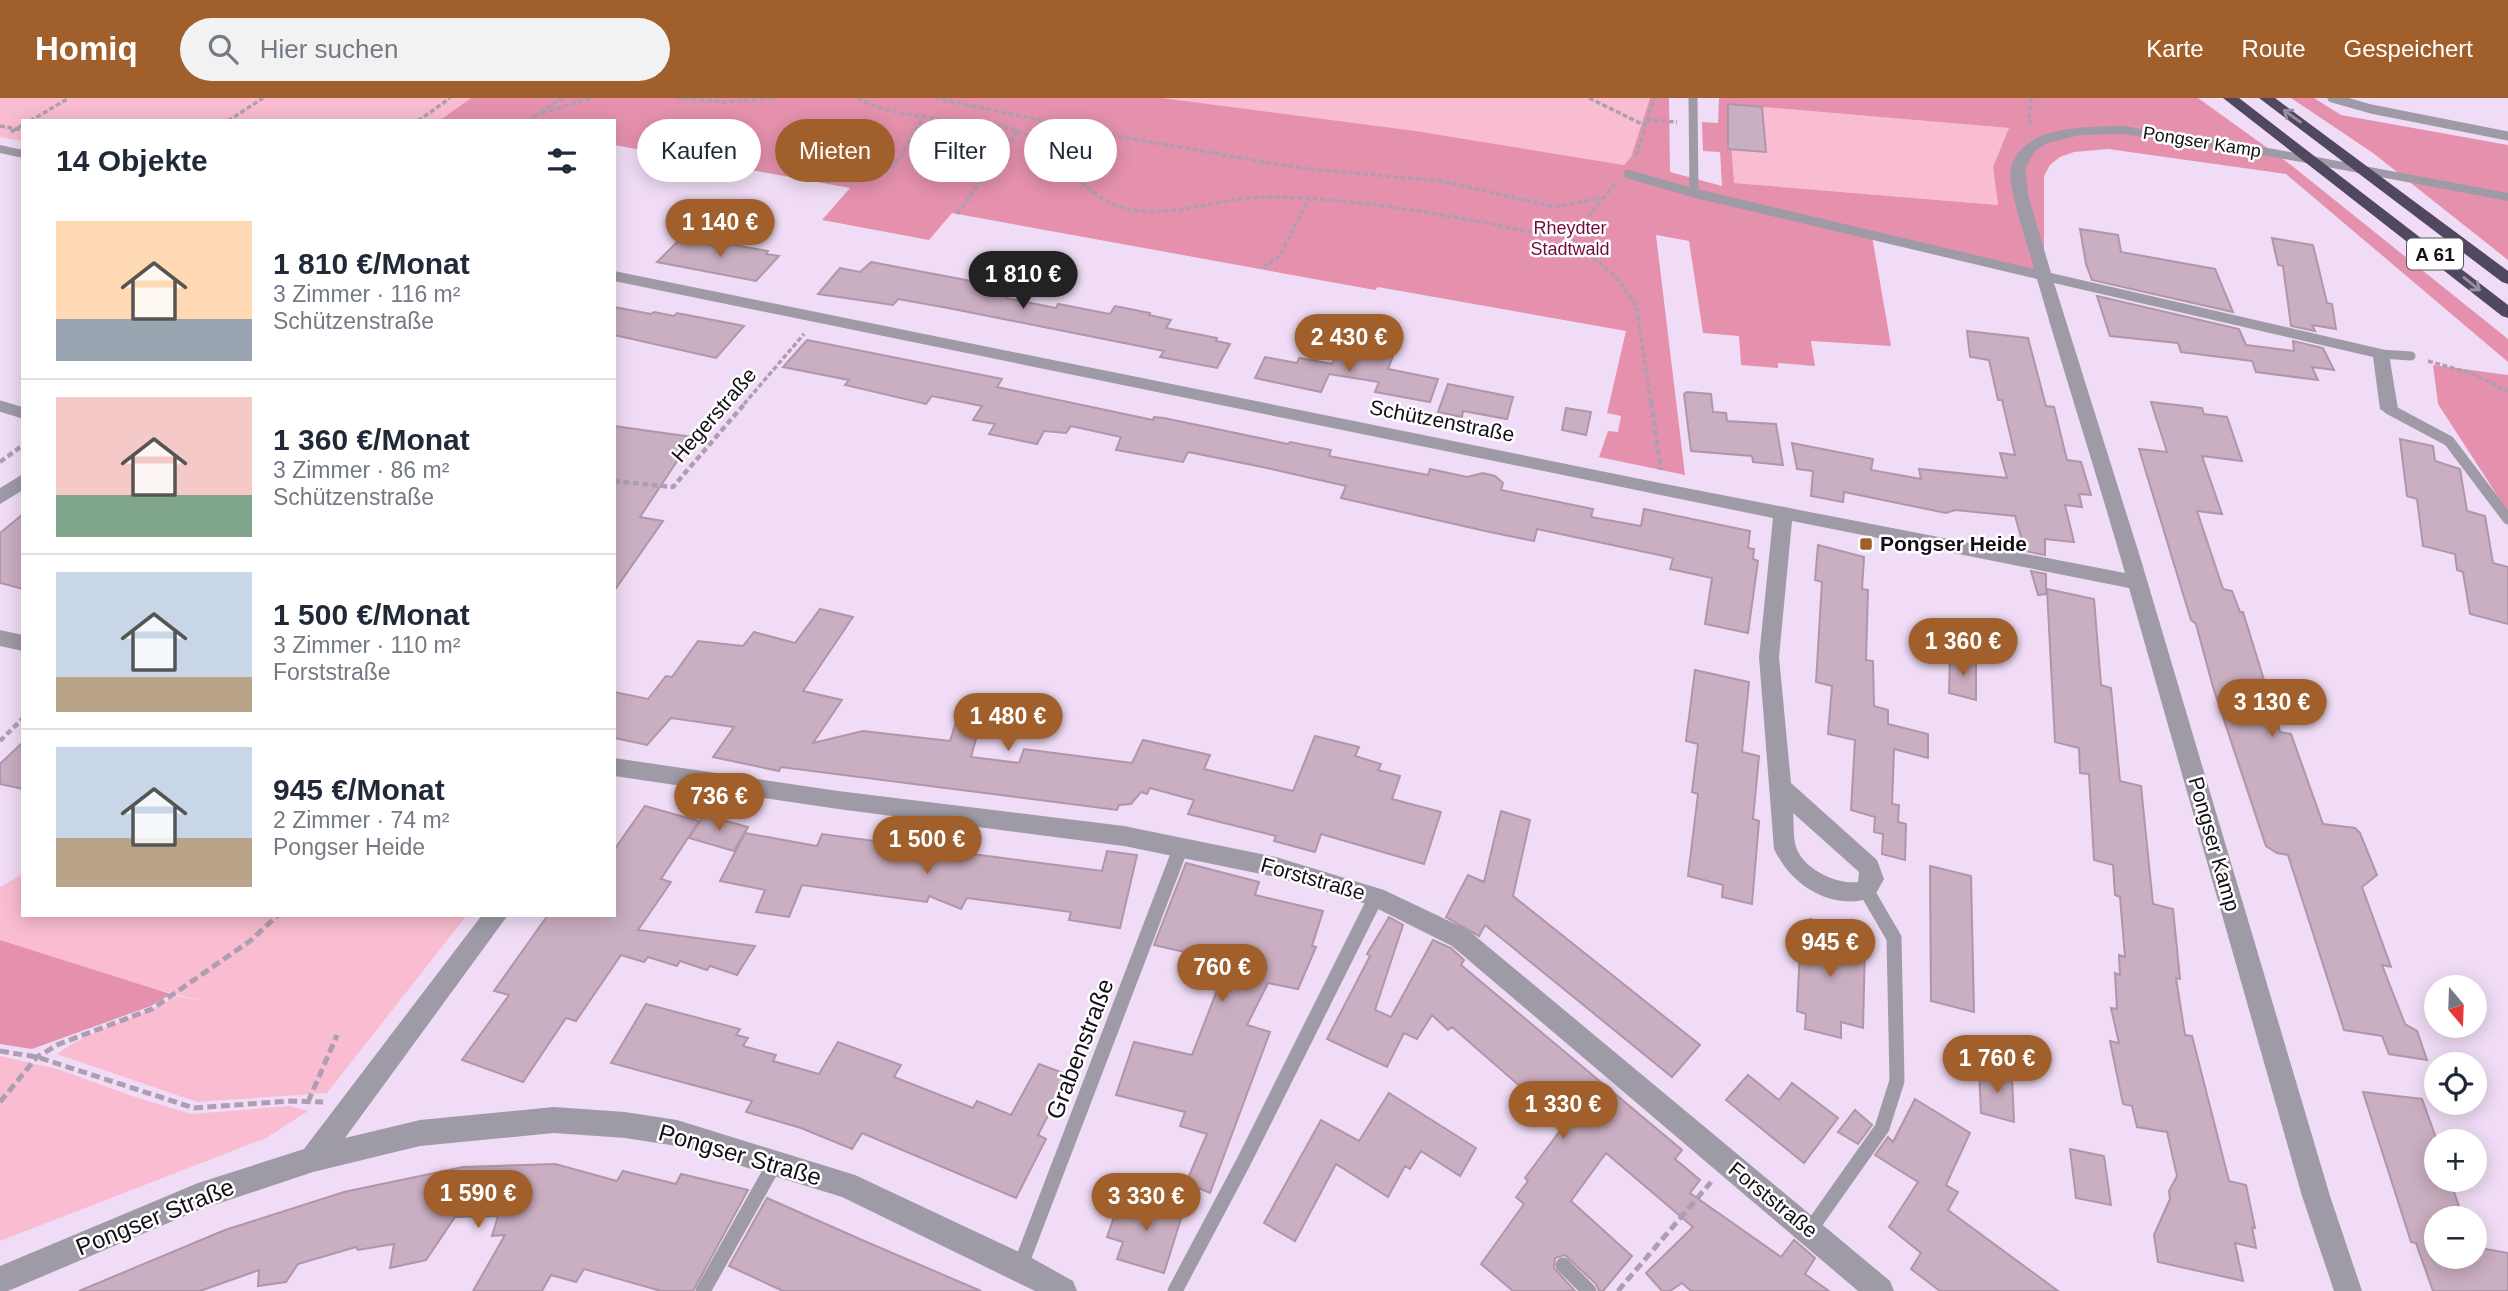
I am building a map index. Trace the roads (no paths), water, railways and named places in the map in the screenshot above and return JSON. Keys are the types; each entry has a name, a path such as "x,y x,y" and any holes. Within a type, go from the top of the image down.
{"highway":[{"name":"A 61","path":"2230,98 2508,313"},
{"name":"A 61","path":"2266,98 2508,279"}],"street":[{"name":"Pongser Kamp","path":"2348,1291 2316,1196 2137,582 2044,276 2021,195 2018,168 2031,147 2043,139 2080,131 2123,130 2261,151 2508,197"},
{"path":"0,149 21,154"},
{"name":"Schützenstraße","path":"616,276 1660,489 2137,582"},
{"path":"2044,276 2381,354 2389,410"},
{"path":"0,498 21,482"},
{"path":"1780,787 1868,867 1872,879 1866,890 1852,894 1814,879 1793,862 1785,849 1769,657 1783,512"},
{"path":"0,638 21,643"},
{"name":"Forststraße","path":"616,767 1124,836 1276,867 1376,897 1460,938 1880,1291"},
{"path":"313,1159 494,917"},
{"name":"Pongser Straße","path":"0,1280 198,1197 313,1159 420,1133 554,1120 625,1125 677,1133 845,1185 1020,1267 1063,1291"}],"lane":[{"path":"1693,98 1694,193"},
{"path":"2332,98 2371,109 2508,136"},
{"path":"1628,174 1694,193 2044,276"},
{"path":"2381,354 2411,356"},
{"path":"0,406 21,411"},
{"path":"2389,410 2449,441 2508,519"},
{"name":"Grabenstraße","path":"1020,1267 1181,847"},
{"path":"1810,1230 1882,1128 1897,1082 1894,938 1866,890"},
{"path":"1175,1291 1244,1161 1376,897"},
{"path":"703,1291 775,1163"},
{"path":"1563,1265 1590,1291"}],"place":[{"name":"Pongser Heide","path":"1866,544"}],"park label":[{"name":"Rheydter Stadtwald","path":"1570,238"}]}
